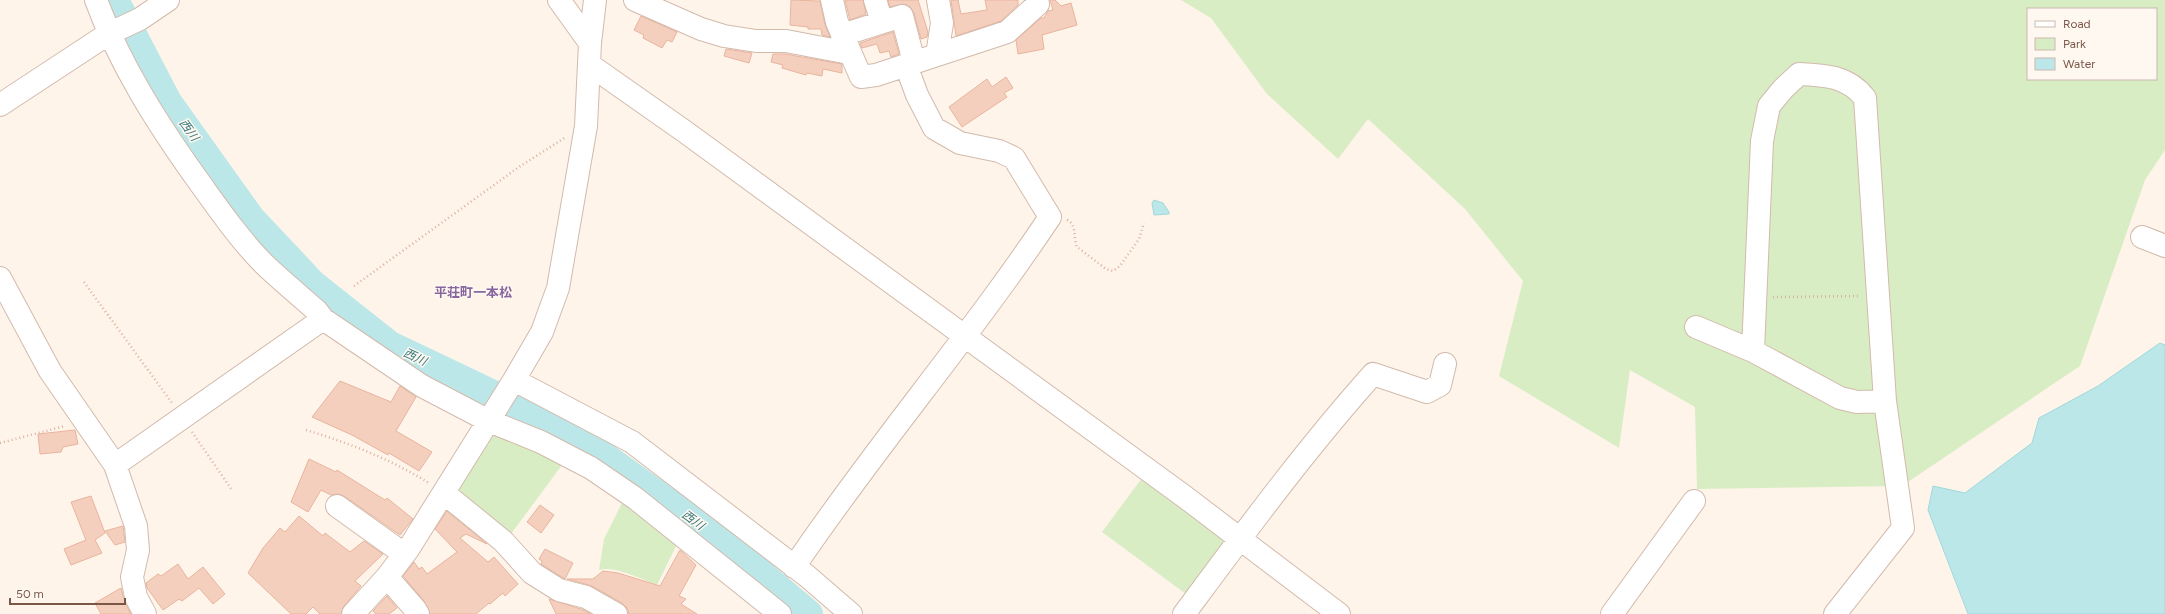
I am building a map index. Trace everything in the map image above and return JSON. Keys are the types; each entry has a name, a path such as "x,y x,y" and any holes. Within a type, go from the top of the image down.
{"street":[{"path":"96,0 108,34 154,118 221,212 264,264 317,311 323,319 422,386 489,421 541,442 591,468 642,503 780,614"},
{"path":"0,105 108,34 140,19 168,0"},
{"path":"559,0 590,43"},
{"path":"353,614 387,577 404,554 489,421 542,332 558,288 586,126 590,43 595,0"},
{"path":"636,0 701,30 724,36 756,41 846,44 882,22 902,16 917,95 934,128 960,143 999,151 1014,158 1050,217 964,337 828,516 794,567"},
{"path":"832,0 846,44 861,77 876,75 1007,32 1038,4 1037,0"},
{"path":"875,0 882,22"},
{"path":"937,55 942,23 938,0"},
{"path":"590,65 684,131 1240,539 1339,614"},
{"path":"1753,351 1762,141 1769,106 1783,89 1799,74 1831,76 1852,84 1865,98 1885,401 1903,528 1835,614"},
{"path":"2142,237 2165,246"},
{"path":"0,278 50,371 83,421 115,465 136,526 138,550 132,577 136,596 145,614"},
{"path":"115,465 323,319"},
{"path":"1696,326 1753,351 1840,398 1857,402 1885,401"},
{"path":"1184,614 1330,423 1373,374 1427,392 1440,385 1445,364"},
{"path":"514,380 632,442 794,567 851,614"},
{"path":"444,493 502,541 532,573 559,590 586,596 616,614"},
{"path":"1612,614 1694,501"},
{"path":"337,506 404,554"},
{"path":"387,577 415,608 418,614"}],"path":[{"path":"354,286 519,166 552,144 586,126"},
{"path":"1050,217 1068,220 1072,223 1077,247 1106,269 1113,271 1120,266 1139,239 1144,223"},
{"path":"84,282 183,418 232,490"},
{"path":"1755,297 1878,296"},
{"path":"0,443 83,421"},
{"path":"306,430 337,439 382,457 406,469 444,493"}],"green space":[{"path":"1181,0 2165,0 2165,150 2145,180 2080,366 1902,486 1697,489 1695,407 1630,370 1619,448 1499,376 1523,281 1465,209 1368,119 1338,159 1267,94 1211,18"},
{"path":"490,430 565,461 508,538 458,494 457,486"},
{"path":"1142,478 1229,542 1190,597 1102,532"},
{"path":"625,497 679,540 657,585 620,571 612,569 599,570 604,539"}],"water":[{"path":"1154,200 1163,203 1169,214 1154,215 1152,203"},
{"path":"2160,343 2165,345 2165,614 1968,614 1928,510 1933,486 1965,493 2032,443 2039,418 2098,386"}],"building":[{"path":"791,0 820,1 825,25 830,37 822,35 821,29 808,29 808,27 790,25"},
{"path":"845,0 863,0 866,14 850,20"},
{"path":"888,0 918,0 928,32 927,37 921,39 914,13 910,7 904,4 890,7"},
{"path":"951,0 958,0 961,14 987,10 985,0 1018,0 1018,5 1001,21 956,36"},
{"path":"1050,0 1055,0 1061,6 1071,3 1077,25 1042,35 1044,49 1018,54 1016,40 1041,18 1044,18 1048,11 1053,10"},
{"path":"641,16 677,32 672,42 667,40 662,48 643,38 644,35 634,30"},
{"path":"893,32 899,54 891,57 889,51 880,53 877,44 862,48 860,43"},
{"path":"726,49 752,53 749,63 724,56"},
{"path":"773,54 785,54 842,64 842,73 823,69 822,76 807,73 806,75 782,68 783,65 771,62"},
{"path":"1006,77 1013,88 1004,93 1007,97 962,127 949,107 987,79 992,87"},
{"path":"340,381 391,402 400,386 416,397 396,431 432,452 419,471 389,453 388,455 352,435 312,417"},
{"path":"75,430 78,444 63,447 61,452 40,454 38,434"},
{"path":"309,459 336,472 337,470 385,500 387,498 413,519 400,535 344,496 338,494 331,495 321,490 308,512 291,502"},
{"path":"91,496 105,533 95,540 102,553 71,565 64,549 86,540 71,502"},
{"path":"540,505 554,515 541,533 527,522"},
{"path":"447,511 487,544 466,534 460,538 488,562 494,557 518,584 505,596 503,593 476,614 430,614 424,601 403,576 414,562 419,569 422,567 427,574 457,552 435,529"},
{"path":"299,516 323,536 325,533 350,552 364,541 383,554 355,581 361,586 344,606 341,614 320,614 313,607 306,614 291,614 248,573 263,548 280,528 285,532"},
{"path":"123,526 125,542 115,545 105,531"},
{"path":"545,549 573,563 565,579 541,564 542,561 539,559"},
{"path":"680,550 696,565 679,596 686,599 681,604 697,614 629,614 627,608 622,603 592,586 567,579 593,579 603,571 618,573 660,586"},
{"path":"178,564 188,579 203,567 225,594 213,604 199,588 182,601 179,599 163,610 147,588 146,583 158,574 161,576"},
{"path":"121,588 125,603 131,614 101,614 95,603"},
{"path":"387,596 397,608 389,614 376,614 373,611"},
{"path":"549,599 581,609 591,614 556,614"}],"waterway":[{"name":"西川","path":"115,0 168,102 251,218 313,284 390,345 565,428 724,542 809,614"}],"district":[{"name":"平荘町一本松","path":"473,292"}]}
